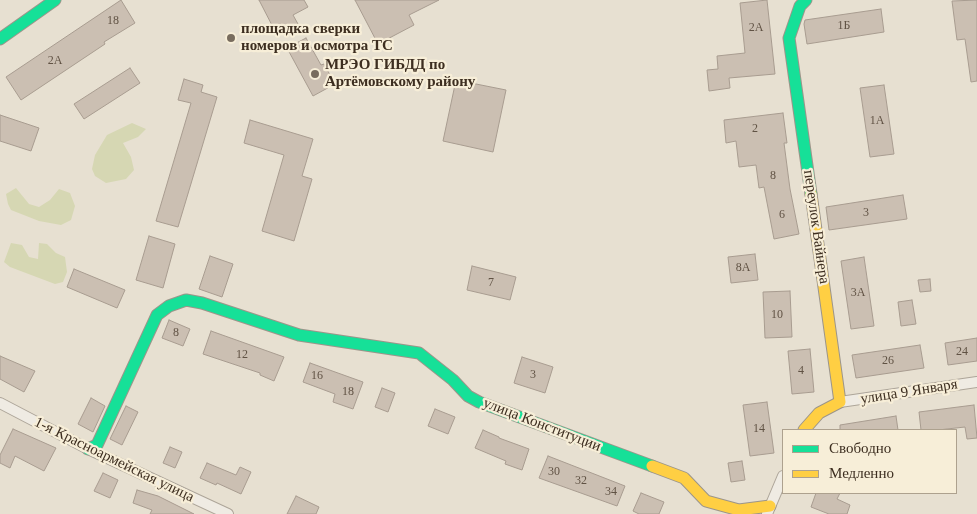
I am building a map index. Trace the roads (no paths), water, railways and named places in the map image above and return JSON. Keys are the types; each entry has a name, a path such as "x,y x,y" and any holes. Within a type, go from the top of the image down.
{"street":[{"path":"0,39 55,0"},
{"name":"переулок Вайнера","path":"803,3 789,38 840,402"},
{"name":"улица Конституции","path":"88,449 97,445 157,314 169,306 186,300 202,303 298,335 420,353 454,380 468,396 478,402 684,478 706,501 740,510 768,510"},
{"name":"улица 9 Января","path":"840,402 977,382"},
{"path":"805,429 819,413 840,402"},
{"name":"1-я Красноармейская улица","path":"0,403 88,449 228,514"},
{"path":"768,510 782,478"}],"place":[{"name":"площадка сверки номеров и осмотра ТС","path":"231,38"},
{"name":"МРЭО ГИБДД по Артёмовскому району","path":"315,74"}]}
